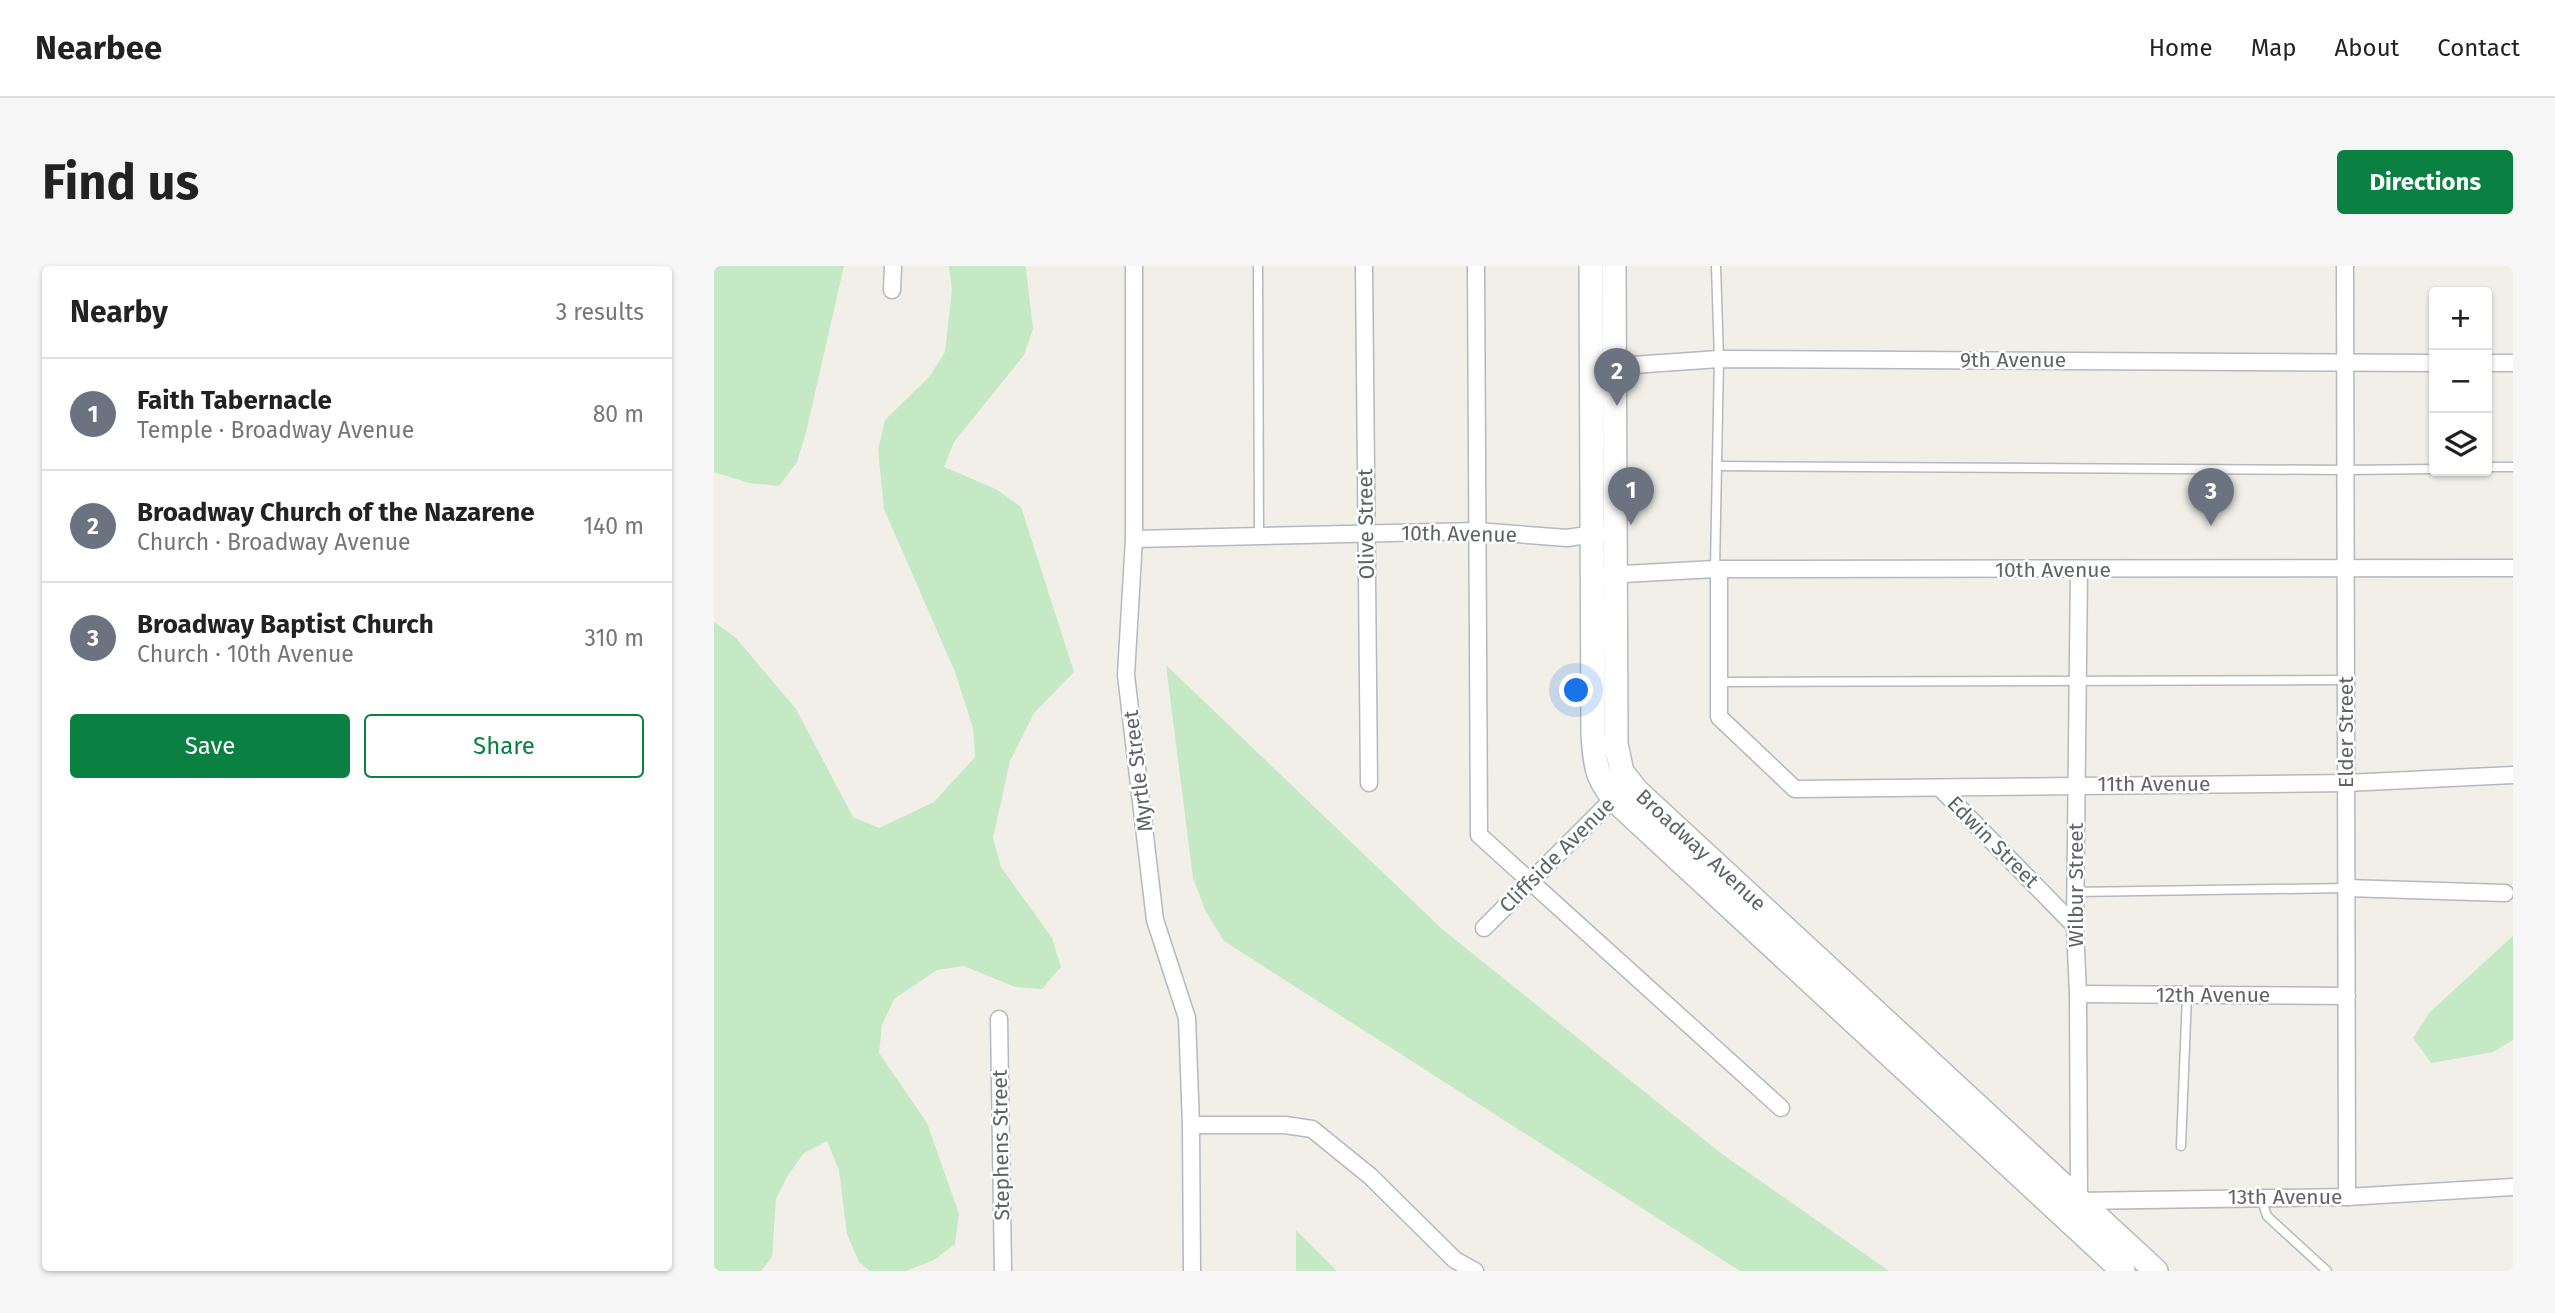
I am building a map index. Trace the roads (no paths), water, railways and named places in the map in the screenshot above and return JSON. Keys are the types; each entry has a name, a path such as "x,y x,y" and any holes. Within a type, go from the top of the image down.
{"main road":[{"name":"Broadway Avenue","path":"1591,266 1591,367 1604,533 1616,575 1616,744 1622,791"},
{"name":"Broadway Avenue","path":"1614,266 1615,366 1604,533 1592,576 1594,754 1598,777 1622,791 2071,1207 2156,1271"},
{"name":"Broadway Avenue","path":"2071,1207 2123,1271"}],"street":[{"path":"892,290 893,266"},
{"name":"Myrtle Street","path":"1134,266 1134,539 1126,675 1155,920 1187,1018 1192,1271"},
{"name":"Olive Street","path":"1364,266 1369,783"},
{"path":"1476,266 1479,835 1782,1108"},
{"name":"Elder Street","path":"2344,266 2347,1197"},
{"name":"9th Avenue","path":"1591,367 1719,359 2429,363"},
{"path":"2492,363 2513,363"},
{"name":"10th Avenue","path":"1134,539 1477,531 1567,538 1604,533"},
{"name":"10th Avenue","path":"1592,576 1717,570 2513,568"},
{"path":"1717,570 1719,682"},
{"name":"Wilbur Street","path":"2071,1207 2078,994 2075,926 2079,570"},
{"name":"11th Avenue","path":"1719,682 1719,717 1795,789 2346,783 2513,775"},
{"name":"Edwin Street","path":"1940,788 2075,926"},
{"name":"Cliffside Avenue","path":"1484,928 1622,791"},
{"path":"2347,888 2505,893"},
{"name":"12th Avenue","path":"2078,994 2347,996"},
{"name":"Stephens Street","path":"999,1019 1003,1271"},
{"path":"1191,1125 1285,1125 1312,1129 1370,1176 1455,1260 1475,1271"},
{"name":"13th Avenue","path":"2071,1207 2261,1197 2347,1197 2513,1187"}],"lane":[{"path":"1258,266 1259,536"},
{"path":"1716,266 1719,359 1717,570"},
{"path":"1717,466 2345,470 2429,468"},
{"path":"2492,467 2513,467"},
{"path":"1719,682 2345,680"},
{"path":"2076,892 2347,888"},
{"path":"2181,1146 2187,995"},
{"path":"2261,1197 2267,1216 2327,1271"}],"place":[{"name":"Broadway Church of the Nazarene","path":"1617,406"},
{"name":"Faith Tabernacle","path":"1631,525"},
{"name":"Broadway Baptist Church","path":"2211,526"}]}
